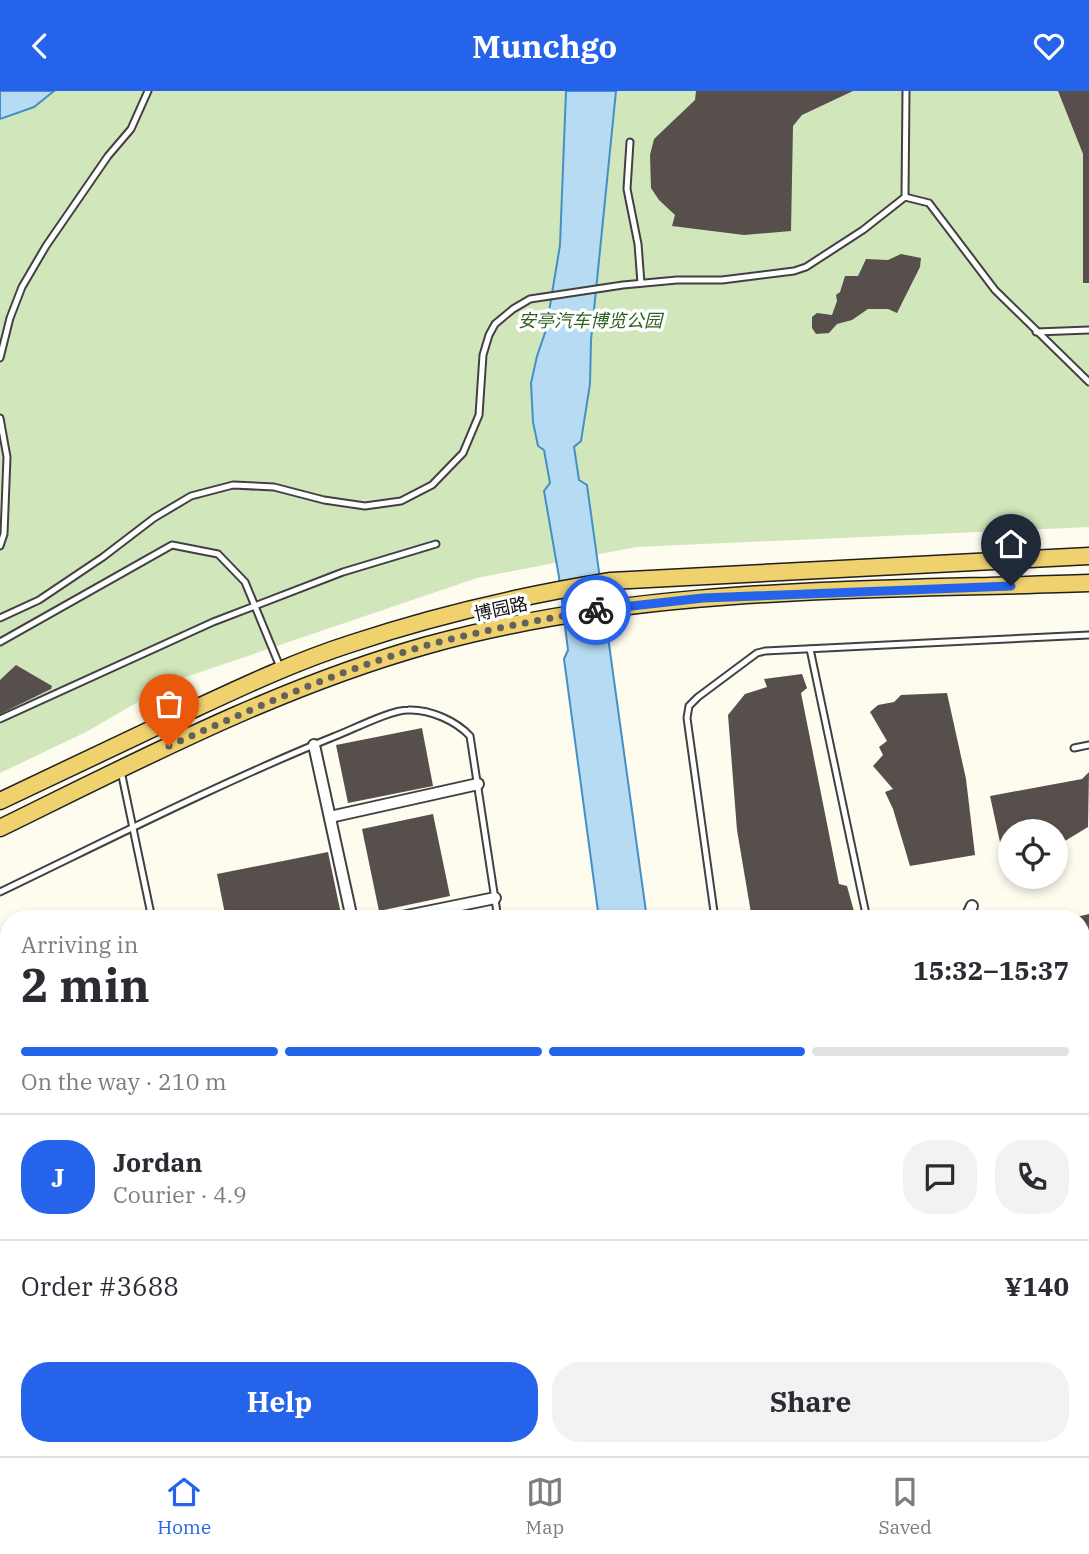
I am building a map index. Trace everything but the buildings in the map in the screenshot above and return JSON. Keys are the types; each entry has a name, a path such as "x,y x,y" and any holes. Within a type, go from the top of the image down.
{"main road":[{"name":"博园路","path":"0,801 281,670 353,643 553,590 611,581 1089,556"},
{"name":"博园路","path":"0,828 120,768 317,682 426,646 485,631 608,608 680,599 1089,583"}],"street":[{"path":"314,745 350,910"},
{"path":"330,817 478,785"},
{"path":"436,910 495,898"},
{"path":"970,910 972,906"}],"lane":[{"path":"0,358 9,318 22,287 46,246 108,156 131,129 148,91"},
{"path":"905,197 906,91"},
{"path":"630,142 627,189 638,244 641,283"},
{"path":"0,618 40,600 154,518 191,496 233,485 274,487 324,500 365,506 401,501 432,485 463,453 479,415 482,355 495,324 513,309 539,296 641,283 722,280 806,267 863,230 905,197"},
{"path":"905,197 929,203 995,290 1089,382"},
{"path":"1036,332 1089,330"},
{"path":"0,418 7,457 4,534 0,546"},
{"path":"0,719 213,621 343,572 436,544"},
{"path":"0,642 172,545 218,554 245,582 281,670"},
{"path":"714,910 687,718 689,706 757,653 1089,635"},
{"path":"810,649 865,910"},
{"path":"0,893 133,827 314,745 398,712 416,711 461,726 470,736 497,910"},
{"path":"1074,748 1089,745"},
{"path":"120,768 150,910"}],"green space":[{"name":"安亭汽车博览公园","path":"0,91 1089,91 1089,527 636,547 477,578 174,681 86,732 0,773"}],"water":[{"path":"0,91 54,91 34,107 0,119"},
{"path":"566,91 616,91 591,340 590,384 581,441 574,447 579,480 587,485 646,910 598,910 564,659 568,650 559,577 544,491 550,483 544,450 538,446 533,422 531,383 546,330 560,245"}],"way so far":[{"path":"169,746 317,682 426,646 485,631 596,610"}],"route":[{"path":"596,610 680,599 1011,586"}]}
